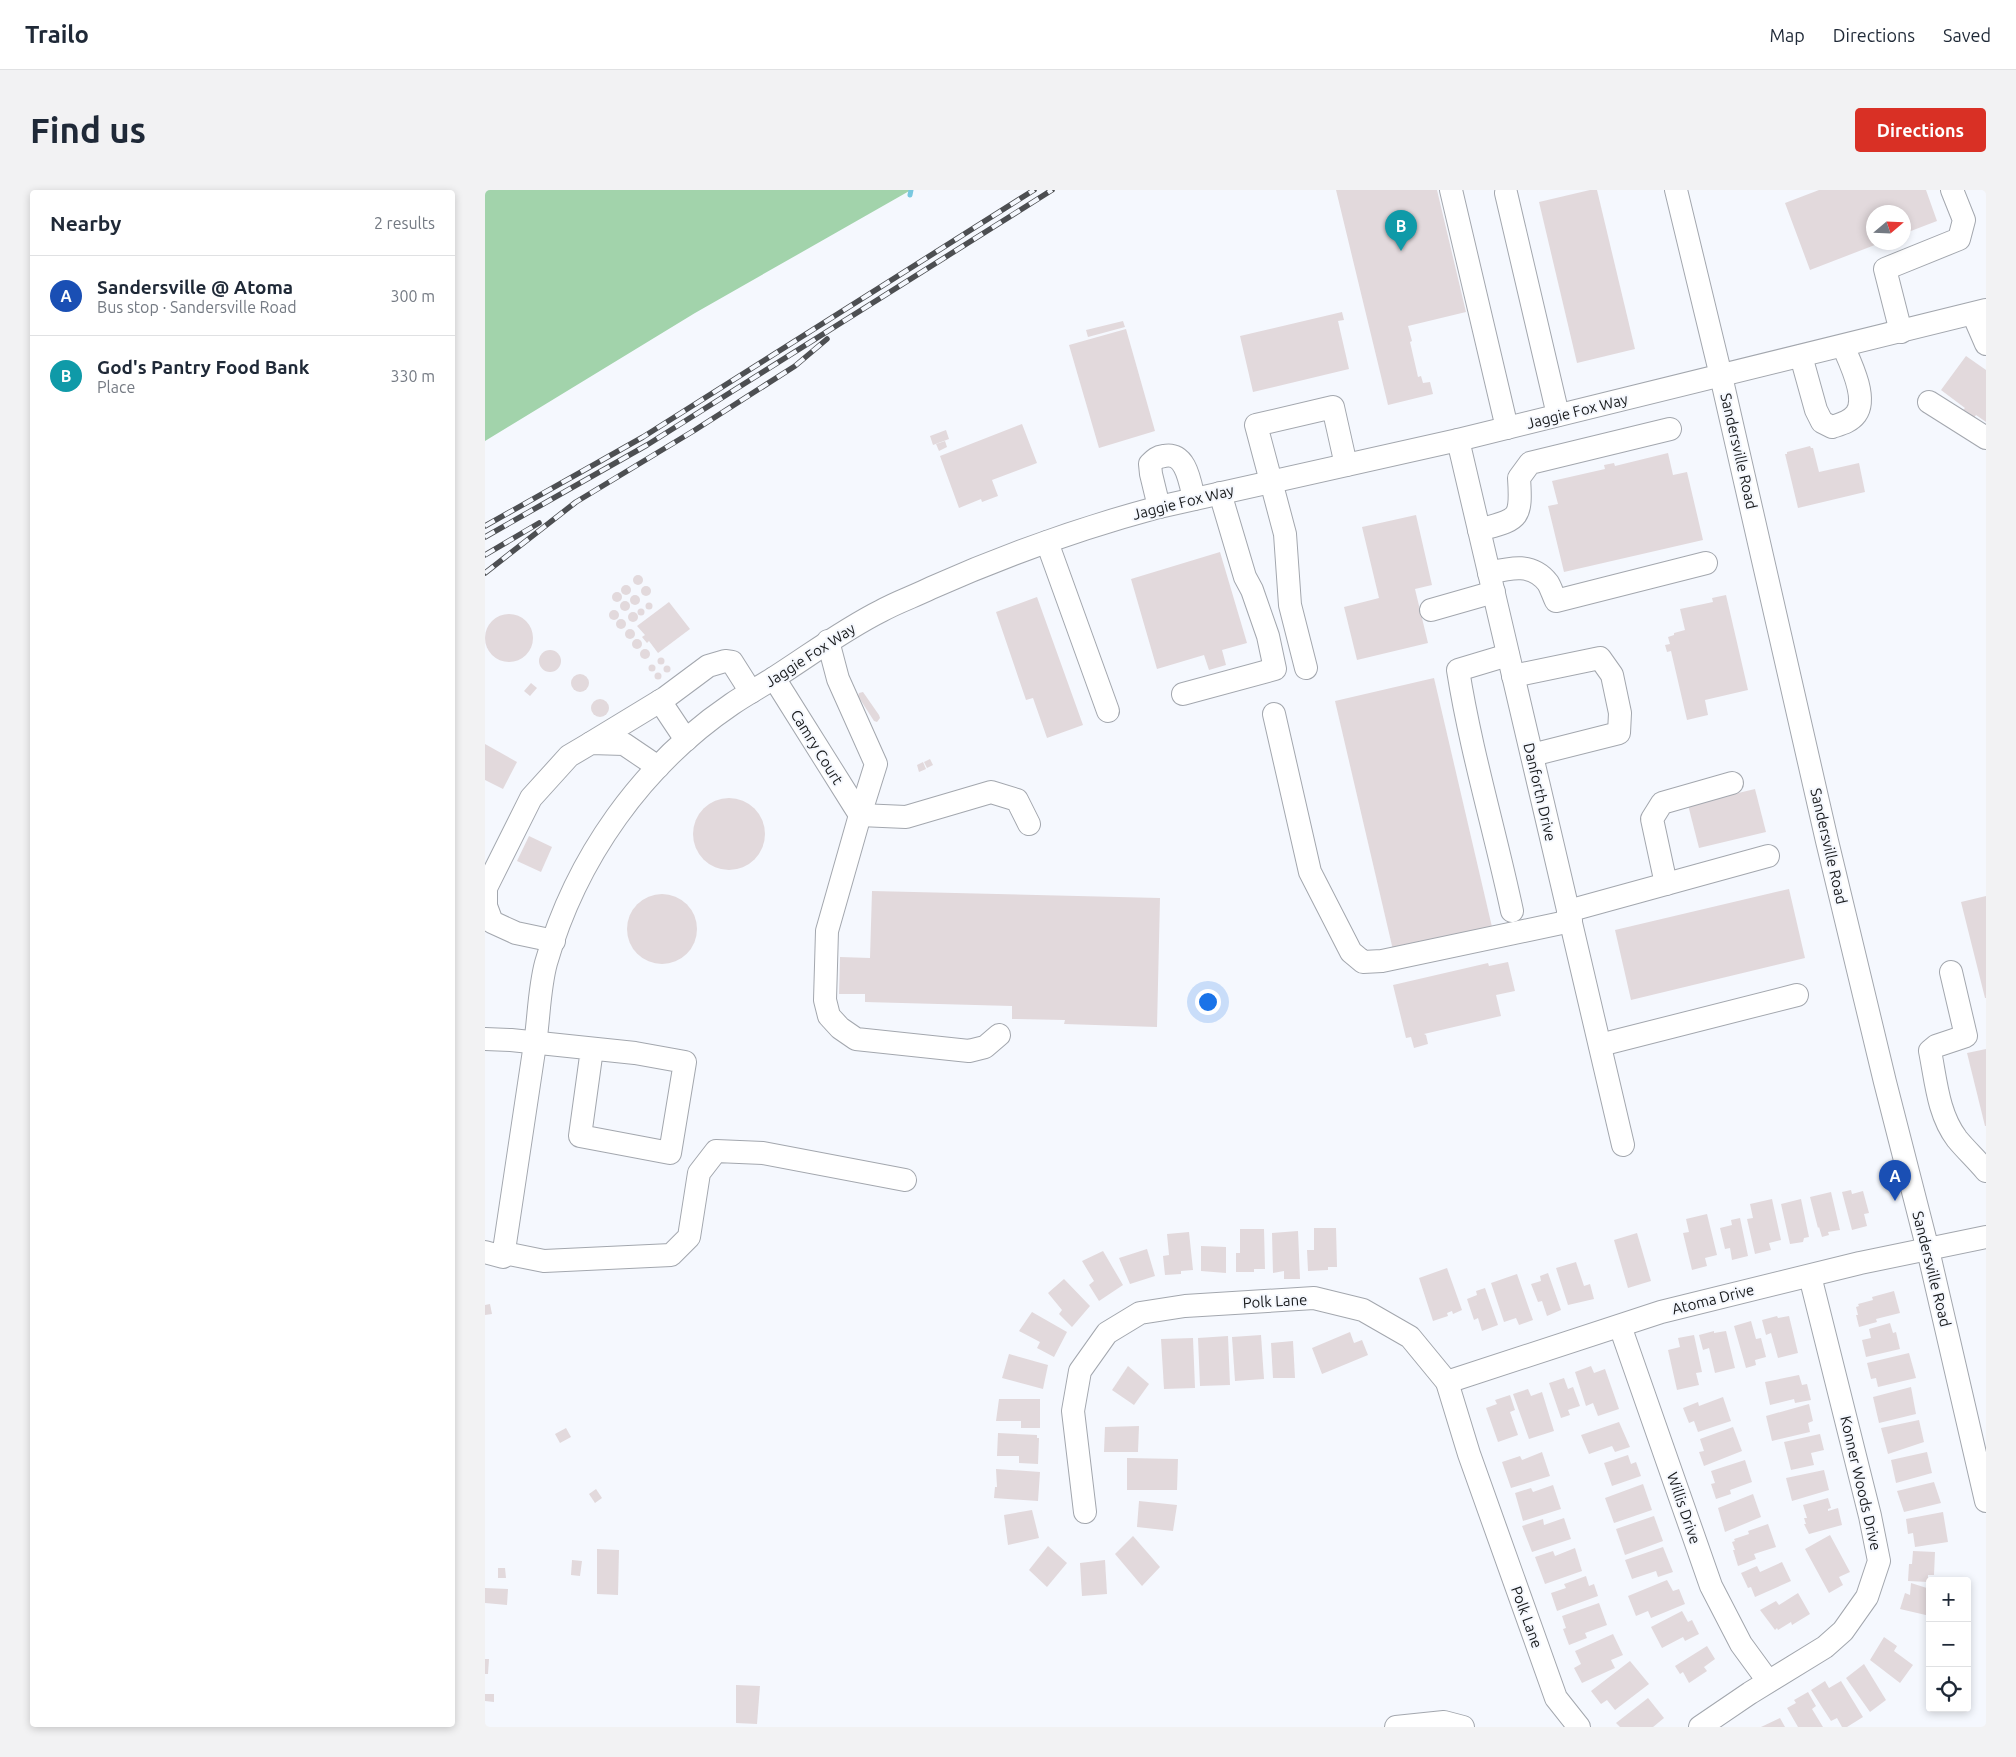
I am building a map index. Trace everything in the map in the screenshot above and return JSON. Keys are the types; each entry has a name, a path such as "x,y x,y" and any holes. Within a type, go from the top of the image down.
{"street":[{"path":"1451,190 1507,428"},
{"name":"Sandersville Road","path":"1676,190 1885,1082 1980,1450 1986,1501"},
{"path":"1901,332 1885,269 1959,239 1964,220 1952,190"},
{"path":"1506,193 1558,415"},
{"path":"1979,312 1986,344"},
{"name":"Jaggie Fox Way","path":"494,1253 535,1043 545,966 569,901 584,869 603,836 623,808 658,767 686,740 731,704 774,678 828,641 882,610 977,568 1111,520 1159,507 1458,440 1979,312"},
{"path":"1801,356 1816,410 1822,422 1832,427 1846,422 1856,415 1861,405 1856,378 1843,346"},
{"path":"1929,402 1986,438"},
{"path":"1306,668 1290,605 1285,534 1256,426 1333,407 1346,465"},
{"path":"1479,530 1511,520 1518,511 1521,500 1519,478 1530,463 1670,429"},
{"name":"Danforth Drive","path":"1458,440 1623,1145"},
{"path":"1159,507 1150,464 1157,457 1171,454 1179,457 1186,470 1194,499"},
{"path":"1183,694 1275,669 1268,636 1253,590 1245,577 1220,493"},
{"path":"1047,542 1108,711"},
{"path":"1431,610 1518,567 1533,571 1547,582 1556,601 1706,563"},
{"path":"828,641 838,679 876,764 859,815 827,931 825,1000 829,1016 840,1028 856,1038 969,1051 985,1047 999,1035"},
{"path":"1508,655 1458,670 1467,729 1512,911"},
{"path":"1513,676 1600,658 1612,675 1620,712 1619,733 1532,755"},
{"path":"554,941 516,933 492,922 486,906 487,888 531,798 569,756 660,701 709,666 725,660 732,662 751,692"},
{"name":"Camry Court","path":"774,678 859,815"},
{"path":"660,701 686,740"},
{"path":"1274,714 1310,872 1351,952 1363,962 1382,961 1569,916 1667,884 1768,856"},
{"path":"591,743 624,744 658,767"},
{"path":"1667,884 1652,819 1662,803 1732,784"},
{"path":"859,815 906,818 991,792 1017,800 1029,824"},
{"path":"1951,972 1967,1036 1936,1046 1931,1051 1932,1060 1940,1103 1948,1125 1957,1140 1986,1170"},
{"path":"1600,1045 1797,995"},
{"path":"485,1039 635,1053 685,1062 670,1153 580,1136 592,1049"},
{"path":"494,1253 544,1261 671,1256 689,1237 699,1173 716,1151 763,1153 905,1180"},
{"name":"Atoma Drive","path":"1447,1382 1661,1312 1860,1264 1986,1237"},
{"name":"Konner Woods Drive","path":"1700,1727 1825,1647 1843,1631 1867,1597 1879,1561 1870,1516 1810,1276"},
{"name":"Polk Lane","path":"1085,1512 1073,1411 1080,1371 1107,1333 1140,1314 1185,1306 1314,1298 1363,1310 1410,1337 1447,1382 1469,1454 1556,1698 1579,1727"},
{"name":"Willis Drive","path":"1620,1326 1711,1586 1741,1644 1768,1682"},
{"path":"1396,1727 1444,1722 1456,1726"}],"green space":[{"path":"485,190 911,190 695,313 485,441"}],"building":[{"path":"1336,190 1437,190 1466,312 1408,326 1418,377 1421,376 1423,383 1430,382 1433,394 1388,405"},
{"path":"1597,190 1635,349 1577,363 1539,202"},
{"path":"1819,190 1926,190 1937,221 1911,231 1911,205 1866,205 1866,248 1810,270 1785,203"},
{"path":"1342,312 1344,320 1338,321 1349,369 1253,392 1240,336"},
{"path":"1123,321 1125,327 1088,337 1086,330"},
{"path":"1126,329 1155,431 1099,448 1069,345"},
{"path":"1966,356 1986,370 1986,422 1976,415 1974,418 1962,411 1965,408 1941,390"},
{"path":"1022,424 1037,463 992,480 998,496 982,502 981,499 959,508 940,456"},
{"path":"946,430 949,439 933,445 930,436"},
{"path":"945,441 947,447 939,451 936,444"},
{"path":"1810,446 1813,448 1819,472 1859,463 1865,492 1798,508 1785,454"},
{"path":"1668,453 1673,475 1687,472 1703,540 1564,572 1548,506 1558,504 1552,481 1605,469 1604,465 1614,463 1615,466"},
{"path":"1416,515 1432,585 1415,589 1428,643 1357,660 1344,607 1379,598 1362,527"},
{"path":"1220,552 1247,643 1222,650 1226,665 1209,670 1204,655 1157,669 1131,579"},
{"path":"638,575 643,580 638,585 633,580"},
{"path":"626,585 631,590 626,595 621,590"},
{"path":"646,586 651,591 646,596 641,591"},
{"path":"617,592 622,597 617,602 612,597"},
{"path":"635,595 640,600 635,605 630,600"},
{"path":"1726,595 1748,690 1705,700 1708,715 1687,720 1671,651 1667,652 1665,645 1670,644 1668,637 1685,630 1680,609 1713,602 1712,598"},
{"path":"1037,597 1083,725 1047,738 1033,698 1026,700 996,612"},
{"path":"625,601 630,606 625,611 620,606"},
{"path":"649,602 653,606 649,610 645,606"},
{"path":"669,602 690,629 658,653 649,641 647,643 642,637 645,635 637,626"},
{"path":"641,608 645,612 641,616 637,612"},
{"path":"614,610 619,615 614,620 609,615"},
{"path":"633,612 638,617 633,622 628,617"},
{"path":"504,614 514,614 526,621 533,633 533,643 526,655 514,662 504,662 496,658 489,651 485,643 485,633 489,625 496,618"},
{"path":"621,619 626,624 621,629 616,624"},
{"path":"630,629 635,634 630,639 625,634"},
{"path":"637,639 642,644 637,649 632,644"},
{"path":"645,649 650,654 645,659 640,654"},
{"path":"546,650 554,650 561,657 561,665 554,672 546,672 539,665 539,657"},
{"path":"661,657 665,661 661,665 657,661"},
{"path":"652,664 656,668 652,672 648,668"},
{"path":"667,665 671,669 667,673 663,669"},
{"path":"658,672 662,676 658,680 654,676"},
{"path":"576,674 584,674 589,679 587,690 576,692 571,687 571,679"},
{"path":"1434,678 1492,927 1393,950 1335,701"},
{"path":"531,683 537,688 530,696 524,691"},
{"path":"863,692 879,715 880,718 877,722 874,721 858,696 859,693"},
{"path":"596,699 604,699 609,704 607,715 596,717 591,712 591,704"},
{"path":"485,744 517,762 503,789 485,780"},
{"path":"930,759 933,765 927,768 924,762"},
{"path":"923,762 926,769 919,772 917,765"},
{"path":"1755,789 1766,832 1699,848 1688,805"},
{"path":"729,798 749,804 759,814 765,834 759,854 749,864 729,870 709,864 699,854 693,834 699,814 709,804"},
{"path":"529,836 552,847 541,872 517,861"},
{"path":"1789,889 1805,958 1631,1000 1615,930"},
{"path":"872,891 1160,898 1157,1027 1064,1024 1065,1020 1012,1019 1012,1006 865,1002 865,994 839,994 840,957 870,958"},
{"path":"669,894 682,900 691,909 695,915 697,929 695,943 687,954 676,962 655,964 648,962 637,954 629,943 627,922 629,915 637,904 648,896"},
{"path":"1986,896 1986,998 1985,998 1961,902"},
{"path":"1508,962 1515,991 1496,995 1501,1016 1424,1034 1428,1044 1414,1048 1411,1037 1406,1038 1393,985 1488,963 1489,966"},
{"path":"1986,1049 1986,1126 1985,1126 1967,1053"},
{"path":"1851,1190 1852,1194 1863,1191 1869,1213 1864,1214 1867,1226 1852,1230 1842,1192"},
{"path":"1831,1192 1840,1230 1828,1232 1829,1235 1822,1237 1810,1197"},
{"path":"1772,1199 1781,1240 1769,1243 1771,1250 1755,1254 1747,1219 1753,1218 1750,1204"},
{"path":"1801,1199 1809,1237 1804,1238 1803,1242 1790,1244 1781,1204"},
{"path":"1707,1214 1717,1255 1705,1258 1707,1266 1692,1270 1683,1233 1689,1232 1686,1219"},
{"path":"1740,1218 1748,1256 1732,1260 1730,1248 1725,1249 1720,1228 1732,1225 1731,1220"},
{"path":"1314,1228 1336,1228 1337,1267 1328,1267 1328,1270 1308,1271 1307,1250 1314,1250"},
{"path":"1240,1229 1264,1229 1265,1269 1254,1269 1254,1272 1236,1272 1236,1253 1240,1253"},
{"path":"1298,1231 1300,1279 1284,1279 1284,1271 1273,1273 1272,1233"},
{"path":"1189,1232 1193,1270 1181,1271 1181,1274 1165,1275 1163,1256 1169,1255 1167,1234"},
{"path":"1637,1233 1651,1281 1628,1288 1614,1240"},
{"path":"1201,1246 1226,1247 1226,1273 1201,1271"},
{"path":"1147,1249 1155,1276 1130,1284 1119,1258"},
{"path":"1103,1251 1123,1285 1099,1301 1089,1285 1094,1281 1082,1261"},
{"path":"1576,1262 1584,1286 1590,1284 1594,1299 1568,1305 1556,1268"},
{"path":"1447,1268 1462,1310 1453,1314 1452,1311 1447,1313 1448,1316 1433,1321 1419,1278"},
{"path":"1548,1273 1561,1310 1547,1316 1542,1301 1538,1302 1531,1284 1541,1281 1540,1276"},
{"path":"1517,1274 1533,1320 1519,1325 1516,1318 1504,1322 1491,1283"},
{"path":"1064,1279 1090,1306 1072,1327 1059,1314 1062,1310 1048,1293"},
{"path":"1485,1288 1498,1325 1482,1331 1478,1318 1474,1320 1467,1299 1477,1295 1476,1291"},
{"path":"1894,1291 1900,1313 1876,1319 1877,1322 1859,1327 1856,1315 1858,1315 1856,1307 1859,1306 1858,1304 1873,1300 1872,1297"},
{"path":"490,1304 492,1314 485,1315 485,1305"},
{"path":"1032,1312 1067,1332 1054,1357 1037,1348 1040,1342 1019,1331"},
{"path":"1777,1316 1778,1318 1789,1316 1798,1353 1778,1358 1771,1333 1766,1335 1762,1320"},
{"path":"1751,1321 1756,1339 1761,1338 1766,1357 1755,1360 1756,1365 1746,1368 1734,1326"},
{"path":"1890,1323 1893,1333 1896,1332 1900,1349 1866,1357 1862,1340 1871,1338 1869,1329"},
{"path":"1714,1331 1714,1333 1726,1331 1735,1368 1715,1373 1709,1348 1703,1350 1699,1335"},
{"path":"1350,1332 1354,1343 1362,1340 1368,1355 1322,1374 1312,1348"},
{"path":"1261,1335 1264,1379 1235,1381 1232,1337"},
{"path":"1694,1335 1702,1372 1696,1373 1699,1385 1677,1390 1668,1350 1680,1347 1678,1338"},
{"path":"1228,1336 1230,1385 1200,1386 1198,1338"},
{"path":"1193,1338 1195,1388 1164,1389 1161,1339"},
{"path":"1293,1341 1295,1378 1273,1378 1271,1343"},
{"path":"1909,1353 1916,1378 1878,1387 1876,1378 1871,1379 1867,1363"},
{"path":"1009,1354 1048,1365 1043,1389 1002,1378"},
{"path":"1128,1366 1149,1384 1134,1405 1112,1390"},
{"path":"1591,1366 1594,1373 1605,1369 1619,1409 1598,1416 1593,1403 1586,1406 1575,1372"},
{"path":"1799,1375 1802,1385 1807,1384 1811,1400 1795,1403 1794,1399 1770,1405 1765,1382"},
{"path":"1564,1378 1568,1389 1573,1387 1580,1406 1568,1410 1570,1415 1561,1418 1549,1383"},
{"path":"1911,1387 1916,1414 1879,1423 1873,1397"},
{"path":"1528,1389 1531,1396 1542,1392 1554,1431 1529,1439 1513,1394"},
{"path":"1510,1395 1515,1410 1510,1412 1518,1435 1498,1442 1486,1408 1497,1404 1495,1400"},
{"path":"1723,1397 1731,1421 1698,1432 1694,1421 1689,1423 1683,1408 1698,1402 1699,1406"},
{"path":"999,1399 1040,1399 1040,1428 1021,1428 1021,1421 996,1421"},
{"path":"1809,1404 1813,1421 1808,1423 1810,1432 1772,1441 1766,1416"},
{"path":"1919,1420 1924,1442 1888,1454 1881,1428"},
{"path":"1619,1422 1630,1447 1615,1452 1612,1446 1589,1454 1581,1435"},
{"path":"1139,1426 1138,1452 1104,1452 1105,1427"},
{"path":"1733,1427 1742,1451 1704,1466 1699,1452 1704,1451 1700,1439"},
{"path":"566,1428 571,1437 560,1443 555,1434"},
{"path":"998,1433 1037,1435 1037,1438 1039,1438 1038,1464 1019,1463 1019,1456 997,1456"},
{"path":"1820,1434 1824,1450 1811,1453 1814,1465 1791,1470 1784,1442"},
{"path":"1542,1452 1550,1476 1511,1488 1502,1462 1520,1456 1522,1460"},
{"path":"1927,1452 1932,1473 1896,1483 1891,1460"},
{"path":"1628,1455 1631,1464 1636,1462 1641,1476 1612,1486 1604,1463"},
{"path":"1127,1458 1178,1459 1177,1490 1127,1490"},
{"path":"1745,1460 1752,1482 1730,1490 1731,1494 1716,1499 1711,1484 1715,1483 1711,1471"},
{"path":"996,1469 1040,1472 1038,1501 994,1498 995,1487 997,1487"},
{"path":"1824,1470 1829,1490 1792,1501 1786,1478"},
{"path":"1934,1482 1941,1503 1904,1512 1897,1491"},
{"path":"1643,1484 1652,1510 1614,1523 1605,1498"},
{"path":"1553,1485 1561,1509 1523,1521 1515,1493 1531,1488 1533,1492"},
{"path":"596,1489 602,1498 595,1503 589,1494"},
{"path":"1753,1494 1761,1517 1725,1532 1718,1508"},
{"path":"1828,1498 1831,1508 1828,1511 1838,1508 1842,1525 1809,1534 1804,1524 1806,1524 1804,1518 1807,1518 1803,1505"},
{"path":"1139,1501 1177,1505 1173,1531 1137,1527"},
{"path":"1032,1510 1039,1538 1008,1545 1004,1515"},
{"path":"1943,1512 1948,1542 1915,1547 1913,1533 1908,1534 1906,1519"},
{"path":"1654,1516 1663,1541 1625,1555 1616,1529"},
{"path":"1564,1518 1571,1539 1532,1552 1522,1526 1543,1519 1544,1525"},
{"path":"1768,1524 1776,1547 1754,1554 1756,1559 1738,1566 1733,1550 1735,1550 1732,1542 1735,1541 1734,1539 1749,1534 1748,1531"},
{"path":"1830,1535 1850,1572 1839,1577 1843,1585 1829,1593 1805,1549"},
{"path":"1133,1536 1160,1567 1142,1586 1115,1554"},
{"path":"1048,1546 1067,1563 1047,1587 1029,1570"},
{"path":"1663,1547 1673,1572 1658,1577 1656,1571 1632,1579 1625,1560"},
{"path":"1575,1548 1582,1571 1545,1584 1535,1557 1553,1551 1555,1556"},
{"path":"597,1549 619,1550 618,1595 597,1594"},
{"path":"1913,1551 1935,1552 1934,1575 1928,1575 1926,1582 1908,1581 1909,1564 1912,1564"},
{"path":"572,1560 582,1561 580,1576 571,1575"},
{"path":"1105,1560 1107,1594 1082,1596 1080,1563"},
{"path":"1782,1562 1791,1581 1755,1597 1751,1587 1748,1588 1741,1573 1757,1566 1760,1572"},
{"path":"498,1568 505,1568 506,1578 498,1578"},
{"path":"1586,1576 1589,1586 1594,1584 1598,1596 1557,1611 1551,1593 1566,1588 1564,1584"},
{"path":"1667,1580 1673,1591 1679,1589 1685,1604 1651,1618 1648,1611 1636,1616 1628,1596"},
{"path":"1911,1583 1926,1588 1926,1615 1900,1609 1905,1593 1910,1595"},
{"path":"485,1588 508,1589 507,1605 485,1603"},
{"path":"1798,1593 1810,1614 1792,1625 1791,1622 1775,1630 1760,1610 1776,1601 1779,1605"},
{"path":"1599,1603 1607,1625 1585,1633 1587,1638 1569,1645 1563,1629 1566,1628 1562,1616"},
{"path":"1682,1611 1688,1622 1692,1620 1699,1634 1685,1641 1683,1637 1662,1648 1651,1627"},
{"path":"1613,1634 1623,1655 1611,1660 1615,1668 1582,1683 1574,1668 1581,1664 1575,1651"},
{"path":"1884,1637 1897,1646 1894,1651 1913,1665 1900,1683 1870,1660"},
{"path":"1707,1646 1715,1659 1704,1667 1707,1671 1689,1683 1683,1672 1680,1674 1675,1666"},
{"path":"485,1659 489,1659 488,1674 485,1674"},
{"path":"1630,1661 1649,1684 1615,1710 1607,1700 1601,1704 1591,1691"},
{"path":"1864,1664 1886,1700 1870,1712 1846,1678"},
{"path":"1825,1681 1829,1688 1841,1681 1863,1717 1847,1727 1842,1727 1837,1718 1831,1721 1811,1690"},
{"path":"736,1685 760,1686 757,1724 736,1723"},
{"path":"1808,1692 1816,1706 1812,1709 1823,1727 1798,1727 1787,1708 1796,1703 1794,1700"},
{"path":"485,1694 494,1694 494,1702 485,1701"},
{"path":"1648,1698 1664,1718 1653,1727 1620,1727 1616,1723"},
{"path":"1780,1718 1785,1727 1761,1727"}],"waterway":[{"path":"910,195 911,190"}],"railway":[{"path":"485,526 643,437 1034,190"},
{"path":"485,537 647,445 1052,190"},
{"path":"485,573 576,502 695,430 795,366 827,339"},
{"path":"485,555 539,523"}],"place":[{"name":"God's Pantry Food Bank","path":"1401,251"},
{"name":"Sandersville @ Atoma","path":"1895,1201"}]}
